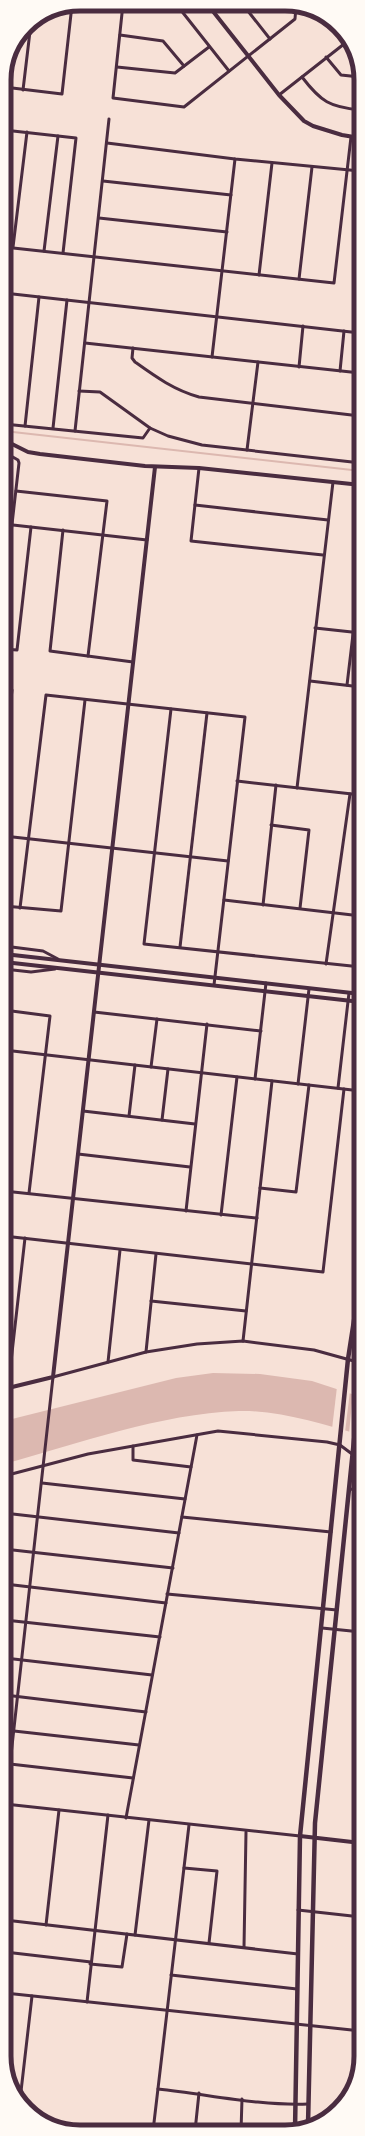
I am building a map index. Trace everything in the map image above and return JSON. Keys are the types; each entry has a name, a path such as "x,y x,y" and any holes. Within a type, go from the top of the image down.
{"main road":[{"path":"294,2124 300,1836 348,1359 354,1320"},
{"path":"308,2121 314,1838 354,1434"}],"street":[{"path":"122,11 113,98 184,107 295,19 296,12"},
{"path":"181,11 208,47 229,71"},
{"path":"213,11 294,112 308,123 354,137"},
{"path":"248,11 270,39"},
{"path":"11,89 62,94 71,12"},
{"path":"23,90 30,33"},
{"path":"120,35 163,41 184,66"},
{"path":"279,95 344,44"},
{"path":"117,67 175,73 208,47"},
{"path":"326,58 341,75 354,76"},
{"path":"302,77 315,95 337,107 354,109"},
{"path":"75,431 109,120"},
{"path":"11,131 76,138 63,253"},
{"path":"27,132 13,248 334,283 351,137"},
{"path":"44,251 58,136"},
{"path":"107,143 236,159 354,171"},
{"path":"212,357 230,195 236,159"},
{"path":"259,275 272,163"},
{"path":"299,279 312,167"},
{"path":"103,181 230,195"},
{"path":"99,218 226,232"},
{"path":"11,294 354,332"},
{"path":"25,426 39,297"},
{"path":"54,428 67,300"},
{"path":"299,366 303,326"},
{"path":"340,371 344,331"},
{"path":"85,343 354,372"},
{"path":"133,348 132,358 135,362 171,387 199,397 354,415"},
{"path":"247,450 258,362"},
{"path":"79,391 100,392 150,428 168,436 202,445 354,462"},
{"path":"11,425 143,438 150,428"},
{"path":"11,444 28,452 40,454 155,467 199,468 354,484"},
{"path":"11,456 18,460 19,463 11,533"},
{"path":"11,1748 42,1483 155,467"},
{"path":"199,468 192,541 323,555"},
{"path":"297,788 332,482"},
{"path":"16,491 106,501 88,656"},
{"path":"195,505 328,520"},
{"path":"12,524 147,540"},
{"path":"11,650 17,650 31,527"},
{"path":"63,530 50,652 133,662"},
{"path":"347,685 354,623"},
{"path":"315,628 353,632"},
{"path":"310,682 354,686"},
{"path":"20,908 46,695 245,717 214,985"},
{"path":"11,907 61,912 85,700"},
{"path":"170,709 144,944 354,967"},
{"path":"180,947 207,713"},
{"path":"237,781 354,794"},
{"path":"263,905 276,785"},
{"path":"326,964 350,794"},
{"path":"271,825 309,830 300,908"},
{"path":"11,836 228,861"},
{"path":"224,900 354,915"},
{"path":"11,947 43,951 60,960"},
{"path":"11,955 354,993"},
{"path":"11,963 354,1001"},
{"path":"11,970 31,972 56,968"},
{"path":"255,1079 266,983"},
{"path":"298,1084 309,989"},
{"path":"338,1088 349,993"},
{"path":"11,1011 50,1016 29,1193"},
{"path":"94,1012 261,1031"},
{"path":"152,1067 157,1019"},
{"path":"186,1211 207,1024"},
{"path":"11,1051 354,1090"},
{"path":"129,1116 135,1065"},
{"path":"162,1120 168,1069"},
{"path":"221,1215 237,1077"},
{"path":"243,1341 272,1081"},
{"path":"260,1188 296,1192 309,1085"},
{"path":"11,1237 323,1272 344,1089"},
{"path":"83,1111 195,1124"},
{"path":"78,1154 190,1167"},
{"path":"11,1192 257,1218"},
{"path":"11,1349 25,1238"},
{"path":"108,1362 120,1250"},
{"path":"146,1352 156,1254"},
{"path":"151,1301 246,1311"},
{"path":"11,1387 146,1352 197,1344 243,1341 314,1350 354,1361"},
{"path":"11,1474 88,1454 218,1431 327,1442 340,1446 352,1454"},
{"path":"126,1818 197,1435"},
{"path":"133,1446 133,1460 191,1467"},
{"path":"42,1483 185,1499"},
{"path":"349,1489 354,1489"},
{"path":"11,1514 179,1533"},
{"path":"182,1517 331,1532"},
{"path":"11,1550 172,1568"},
{"path":"11,1585 166,1603"},
{"path":"167,1594 337,1610"},
{"path":"11,1621 160,1637"},
{"path":"322,1628 354,1631"},
{"path":"11,1659 152,1675"},
{"path":"11,1696 146,1712"},
{"path":"13,1731 139,1745"},
{"path":"11,1765 134,1778"},
{"path":"11,1805 246,1832 354,1842"},
{"path":"46,1924 59,1810"},
{"path":"87,2002 108,1815"},
{"path":"135,1934 149,1820"},
{"path":"154,2125 189,1825"},
{"path":"244,1947 246,1832"},
{"path":"184,1868 217,1871 209,1943"},
{"path":"298,1910 354,1916"},
{"path":"11,1921 298,1954"},
{"path":"11,1953 122,1967 126,1934"},
{"path":"171,1975 297,1988"},
{"path":"11,1994 296,2026 354,2030"},
{"path":"21,2092 32,1996"},
{"path":"158,2089 242,2099 308,2104"},
{"path":"196,2125 200,2093"},
{"path":"241,2125 242,2099"}],"shaded area":[{"path":"213,1373 260,1374 312,1381 354,1395 354,1433 285,1415 254,1411 209,1413 120,1431 11,1462 11,1419 176,1378"}],"pier":[{"path":"337,1387 350,1391 345,1432 332,1429"},
{"path":"353,1392 354,1435 349,1434"}],"waterway":[{"path":"11,432 354,470"}]}
